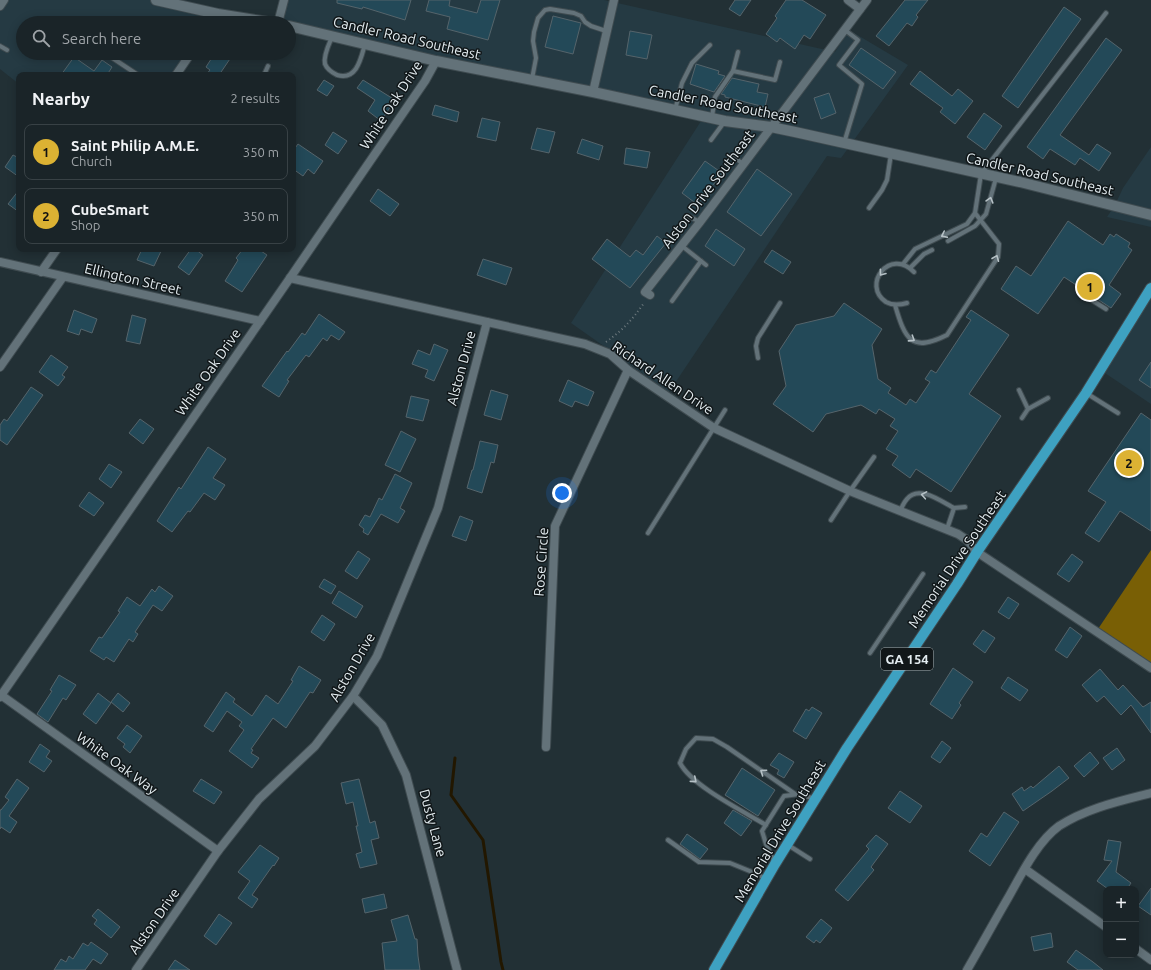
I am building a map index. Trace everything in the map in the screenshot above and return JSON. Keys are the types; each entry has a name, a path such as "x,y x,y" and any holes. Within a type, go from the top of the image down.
{"main road":[{"path":"156,0 230,16"},
{"name":"Candler Road Southeast","path":"296,28 436,61 593,92 725,121 770,127 844,143 1151,215"},
{"name":"Memorial Drive Southeast","path":"714,970 766,879 847,748 977,552 1086,393 1151,288"}],"street":[{"path":"0,6 4,0"},
{"path":"280,16 284,0"},
{"path":"593,92 614,0"},
{"path":"848,0 860,9"},
{"name":"Alston Drive Southeast","path":"650,295 645,292 682,246 867,0"},
{"path":"178,72 186,60"},
{"name":"White Oak Drive","path":"1,696 425,81 436,61"},
{"path":"41,272 54,252"},
{"name":"Ellington Street","path":"0,262 260,321"},
{"path":"0,367 63,277"},
{"name":"Richard Allen Drive","path":"290,278 585,344 591,348 610,354 628,370 714,428 850,491 958,534 967,540 977,552 1151,668"},
{"name":"Alston Drive","path":"136,970 218,852 259,799 315,746 353,696 377,656 438,508 487,322"},
{"name":"Rose Circle","path":"546,747 555,526 628,370"},
{"name":"White Oak Way","path":"1,696 218,852"},
{"name":"Dusty Lane","path":"353,696 382,725 406,775 458,970"},
{"path":"967,970 1025,869 1045,840 1058,827 1073,818 1109,804 1151,793"},
{"path":"1025,869 1103,925"},
{"path":"1139,951 1151,960"}],"lane":[{"path":"532,80 536,58 533,40 534,32 538,18 545,10 550,9 574,13 581,16 585,22 591,26 607,32"},
{"path":"903,264 915,249 967,224 975,213 981,174 1106,13"},
{"path":"844,30 858,40 839,65 862,84 844,143"},
{"path":"332,36 326,54 325,63 335,74 344,76 355,70 360,62 365,44"},
{"path":"675,110 682,84 692,63 710,45"},
{"path":"0,46 7,50"},
{"path":"711,118 715,97 733,71 738,52"},
{"path":"115,60 133,72"},
{"path":"733,71 775,80 780,62"},
{"path":"265,72 268,66"},
{"path":"711,140 725,121"},
{"path":"869,208 882,190 887,180 891,154"},
{"path":"734,157 743,164"},
{"path":"948,241 975,226 986,214 996,178"},
{"path":"895,305 900,324 906,335 912,341 921,344 936,340 947,334 998,257 1000,244 975,213"},
{"path":"688,216 700,222"},
{"path":"682,246 706,265"},
{"path":"910,268 924,254 932,250"},
{"path":"672,301 701,261"},
{"path":"907,303 895,305 885,301 880,297 876,286 877,280 883,269 893,264 903,264 914,272"},
{"path":"1082,294 1106,309"},
{"path":"758,358 756,346 758,338 780,303"},
{"path":"1019,390 1028,409"},
{"path":"1086,393 1118,413"},
{"path":"1022,418 1028,409 1048,398"},
{"path":"648,533 725,410"},
{"path":"831,520 874,457"},
{"path":"900,511 907,498 919,493 928,494 954,508 965,507"},
{"path":"946,530 954,508"},
{"path":"870,653 923,574"},
{"path":"766,825 706,789 684,771 680,763 690,743 696,738 713,738 795,794"},
{"path":"775,864 762,831 784,796 799,794 815,799"},
{"path":"668,840 699,862 730,863 766,879"},
{"path":"787,844 810,859"}],"path":[{"path":"591,348 605,343 625,328 650,295"}],"shaded area":[{"path":"0,0 157,0 212,14 211,16 16,16 16,60 185,60 178,72 16,72 16,82 0,69"},
{"path":"282,0 604,0 835,52 849,30 908,65 841,158 827,156 669,392 571,323 703,118 296,25 296,16 279,16"},
{"path":"1151,147 1151,227 1107,217 1115,205 1123,188"},
{"path":"1151,279 1151,404 1099,369"},
{"path":"1151,550 1151,669 1096,632"}],"building":[{"path":"337,0 411,0 405,20 363,7 362,9 337,3"},
{"path":"429,0 450,0 449,6 477,13 481,0 500,0 488,40 447,29 450,17 426,11"},
{"path":"735,0 751,0 740,16 729,9"},
{"path":"786,0 802,0 826,15 810,39 804,35 795,49 780,38 777,42 766,34 777,18 775,16"},
{"path":"905,0 928,0 916,15 918,17 912,26 907,23 889,46 876,36"},
{"path":"1064,7 1081,19 1018,108 1002,96"},
{"path":"553,16 581,23 573,54 545,47"},
{"path":"630,31 652,35 647,59 626,55"},
{"path":"1106,38 1122,50 1060,135 1089,155 1097,144 1111,153 1099,171 1080,158 1075,165 1050,149 1043,159 1027,147"},
{"path":"861,48 896,72 883,89 849,65"},
{"path":"72,60 78,60 94,71 102,60 112,67 109,72 63,72"},
{"path":"210,60 229,60 221,72 208,72 210,70 206,67"},
{"path":"696,64 719,71 718,74 725,76 714,92 690,84"},
{"path":"920,71 952,96 958,89 973,101 955,124 940,112 943,108 910,84"},
{"path":"732,78 759,84 757,92 768,94 765,107 725,97 725,95 721,94"},
{"path":"324,80 334,86 327,96 317,90"},
{"path":"363,80 395,100 381,121 368,111 375,100 357,88"},
{"path":"829,93 836,113 821,119 814,98"},
{"path":"435,105 459,112 457,122 432,115"},
{"path":"984,113 1002,126 985,150 967,137"},
{"path":"482,118 500,122 496,141 477,137"},
{"path":"537,128 555,132 549,153 531,149"},
{"path":"333,132 347,141 338,154 325,145"},
{"path":"582,139 603,146 599,160 577,153"},
{"path":"298,144 323,161 314,174 308,169 303,176 296,171 296,147"},
{"path":"626,148 650,152 647,168 624,164"},
{"path":"13,155 16,156 16,175 5,167"},
{"path":"705,161 722,173 698,205 682,193"},
{"path":"757,169 792,194 761,236 727,212"},
{"path":"378,189 399,204 390,216 370,201"},
{"path":"16,194 16,210 8,204"},
{"path":"1068,221 1103,245 1110,234 1114,237 1116,234 1130,243 1128,247 1132,250 1109,285 1121,294 1111,308 1064,277 1038,314 1001,289 1016,266 1031,276"},
{"path":"716,229 745,249 734,266 705,246"},
{"path":"657,236 666,243 630,288 592,259 607,239 630,257 636,250 643,255"},
{"path":"772,250 791,262 783,274 764,262"},
{"path":"141,252 161,252 154,266 137,260"},
{"path":"189,252 199,252 203,255 189,275 178,267"},
{"path":"241,252 262,252 267,255 242,292 225,281 238,260 236,258"},
{"path":"483,259 512,268 506,285 477,275"},
{"path":"844,303 882,329 872,345 878,379 891,388 888,393 906,405 910,399 916,403 930,382 925,379 931,370 936,373 971,320 966,317 971,310 1009,335 969,394 1001,416 951,492 916,469 910,478 892,465 898,456 886,449 898,431 890,426 895,419 879,409 876,414 861,405 826,414 813,432 773,404 786,386 779,351 796,325 834,316"},
{"path":"74,310 97,319 92,333 81,329 79,335 67,331"},
{"path":"319,314 345,332 339,340 331,335 327,341 323,338 309,357 306,355 287,380 289,381 279,397 262,386 287,351 288,352 302,333 305,335"},
{"path":"132,315 146,319 140,344 126,341"},
{"path":"434,344 448,350 434,381 425,377 428,370 412,364 418,350 430,355"},
{"path":"51,355 68,367 62,375 65,377 58,386 39,372"},
{"path":"1151,362 1151,388 1139,380"},
{"path":"568,380 594,392 588,406 575,401 572,407 559,401"},
{"path":"31,387 43,395 7,445 0,440 0,425 4,419 7,421"},
{"path":"491,390 508,395 501,420 484,415"},
{"path":"411,396 429,400 423,421 406,417"},
{"path":"1141,413 1151,420 1151,531 1120,511 1099,542 1085,533 1106,502 1088,491"},
{"path":"140,419 154,429 143,444 129,433"},
{"path":"401,431 416,439 400,472 385,465"},
{"path":"480,441 498,445 494,463 491,462 482,493 467,488"},
{"path":"208,447 226,459 213,478 225,485 215,500 204,493 190,512 188,511 172,532 157,521 179,487 181,489"},
{"path":"109,464 122,472 111,488 99,479"},
{"path":"395,474 412,483 400,508 405,511 398,523 381,514 368,535 363,532 364,529 359,525 365,515 370,517 379,498 382,500"},
{"path":"89,492 104,503 94,516 79,506"},
{"path":"460,516 473,521 466,541 452,536"},
{"path":"358,551 370,559 357,579 345,571"},
{"path":"1072,554 1083,562 1069,582 1057,574"},
{"path":"324,579 336,586 331,594 319,587"},
{"path":"159,586 173,596 162,611 153,605 135,632 138,634 133,642 129,639 114,662 106,657 104,660 90,651 99,637 102,638 120,612 118,611 127,597 140,606 152,589 155,592"},
{"path":"339,591 363,606 356,618 332,603"},
{"path":"1008,597 1019,604 1009,619 998,612"},
{"path":"322,615 335,624 324,641 311,632"},
{"path":"1070,627 1082,636 1067,658 1055,650"},
{"path":"983,630 995,638 985,653 973,644"},
{"path":"299,666 321,680 313,693 310,692 286,728 273,718 251,749 253,750 251,753 259,758 252,768 229,751 244,730 239,726 242,722 227,711 213,732 204,726 226,692 235,699 233,702 252,716 266,695 278,704 293,681 291,680"},
{"path":"953,668 973,682 959,703 961,705 952,719 930,704"},
{"path":"1100,669 1118,690 1123,685 1143,707 1151,702 1151,733 1131,705 1121,715 1104,696 1097,702 1082,685"},
{"path":"59,675 76,685 66,700 63,698 48,722 37,714 52,691 50,690"},
{"path":"1008,677 1028,690 1020,701 1001,688"},
{"path":"98,693 111,703 96,724 83,714"},
{"path":"118,693 130,703 123,712 111,702"},
{"path":"812,707 822,713 806,739 793,731 806,709 809,711"},
{"path":"127,725 142,736 130,753 123,747 125,744 117,738"},
{"path":"942,741 951,748 940,763 931,757"},
{"path":"40,744 50,751 46,757 52,761 44,772 29,762"},
{"path":"1117,748 1125,760 1112,770 1103,758"},
{"path":"1090,752 1099,763 1084,777 1074,766"},
{"path":"779,753 794,762 784,778 777,774 779,770 770,765"},
{"path":"1059,766 1069,778 1023,811 1012,794 1022,787 1024,791 1031,786 1033,788"},
{"path":"742,768 775,790 758,816 725,795"},
{"path":"17,779 29,788 9,816 17,822 10,833 1,827 0,829 0,810 9,800 5,797"},
{"path":"201,779 222,792 214,804 193,791"},
{"path":"359,779 370,823 375,821 379,838 371,840 377,864 360,868 356,854 362,852 356,826 358,826 353,802 346,804 341,783"},
{"path":"900,791 922,806 910,823 888,808"},
{"path":"733,810 752,821 741,836 724,823"},
{"path":"1004,812 1019,822 990,866 969,851 981,833 987,837"},
{"path":"687,834 708,849 700,859 680,844"},
{"path":"876,835 888,844 871,867 874,870 848,901 835,890 869,849 866,846"},
{"path":"1108,840 1121,842 1116,872 1131,883 1129,886 1104,886 1097,881 1112,861 1104,860"},
{"path":"260,845 279,858 252,895 258,899 252,908 238,898 250,881 238,872"},
{"path":"1151,888 1151,915 1139,907"},
{"path":"384,894 387,908 365,913 362,899"},
{"path":"98,909 120,927 111,938 94,924 97,920 92,916"},
{"path":"219,914 232,923 216,945 204,936"},
{"path":"408,915 415,939 417,939 420,970 385,970 382,943 397,941 391,920"},
{"path":"821,919 832,928 820,943 816,940 814,943 806,937"},
{"path":"1051,933 1053,947 1034,951 1031,937"},
{"path":"91,942 108,954 101,964 93,959 85,970 54,970 61,959 66,962 69,956 73,959 83,943 88,946"},
{"path":"1076,950 1103,970 1078,970 1067,962"},
{"path":"175,960 190,970 168,970"}],"waterway":[{"path":"455,758 451,795 483,840 503,970"}],"place":[{"name":"Saint Philip A.M.E.","path":"1090,287"},
{"name":"CubeSmart","path":"1129,463"}]}
